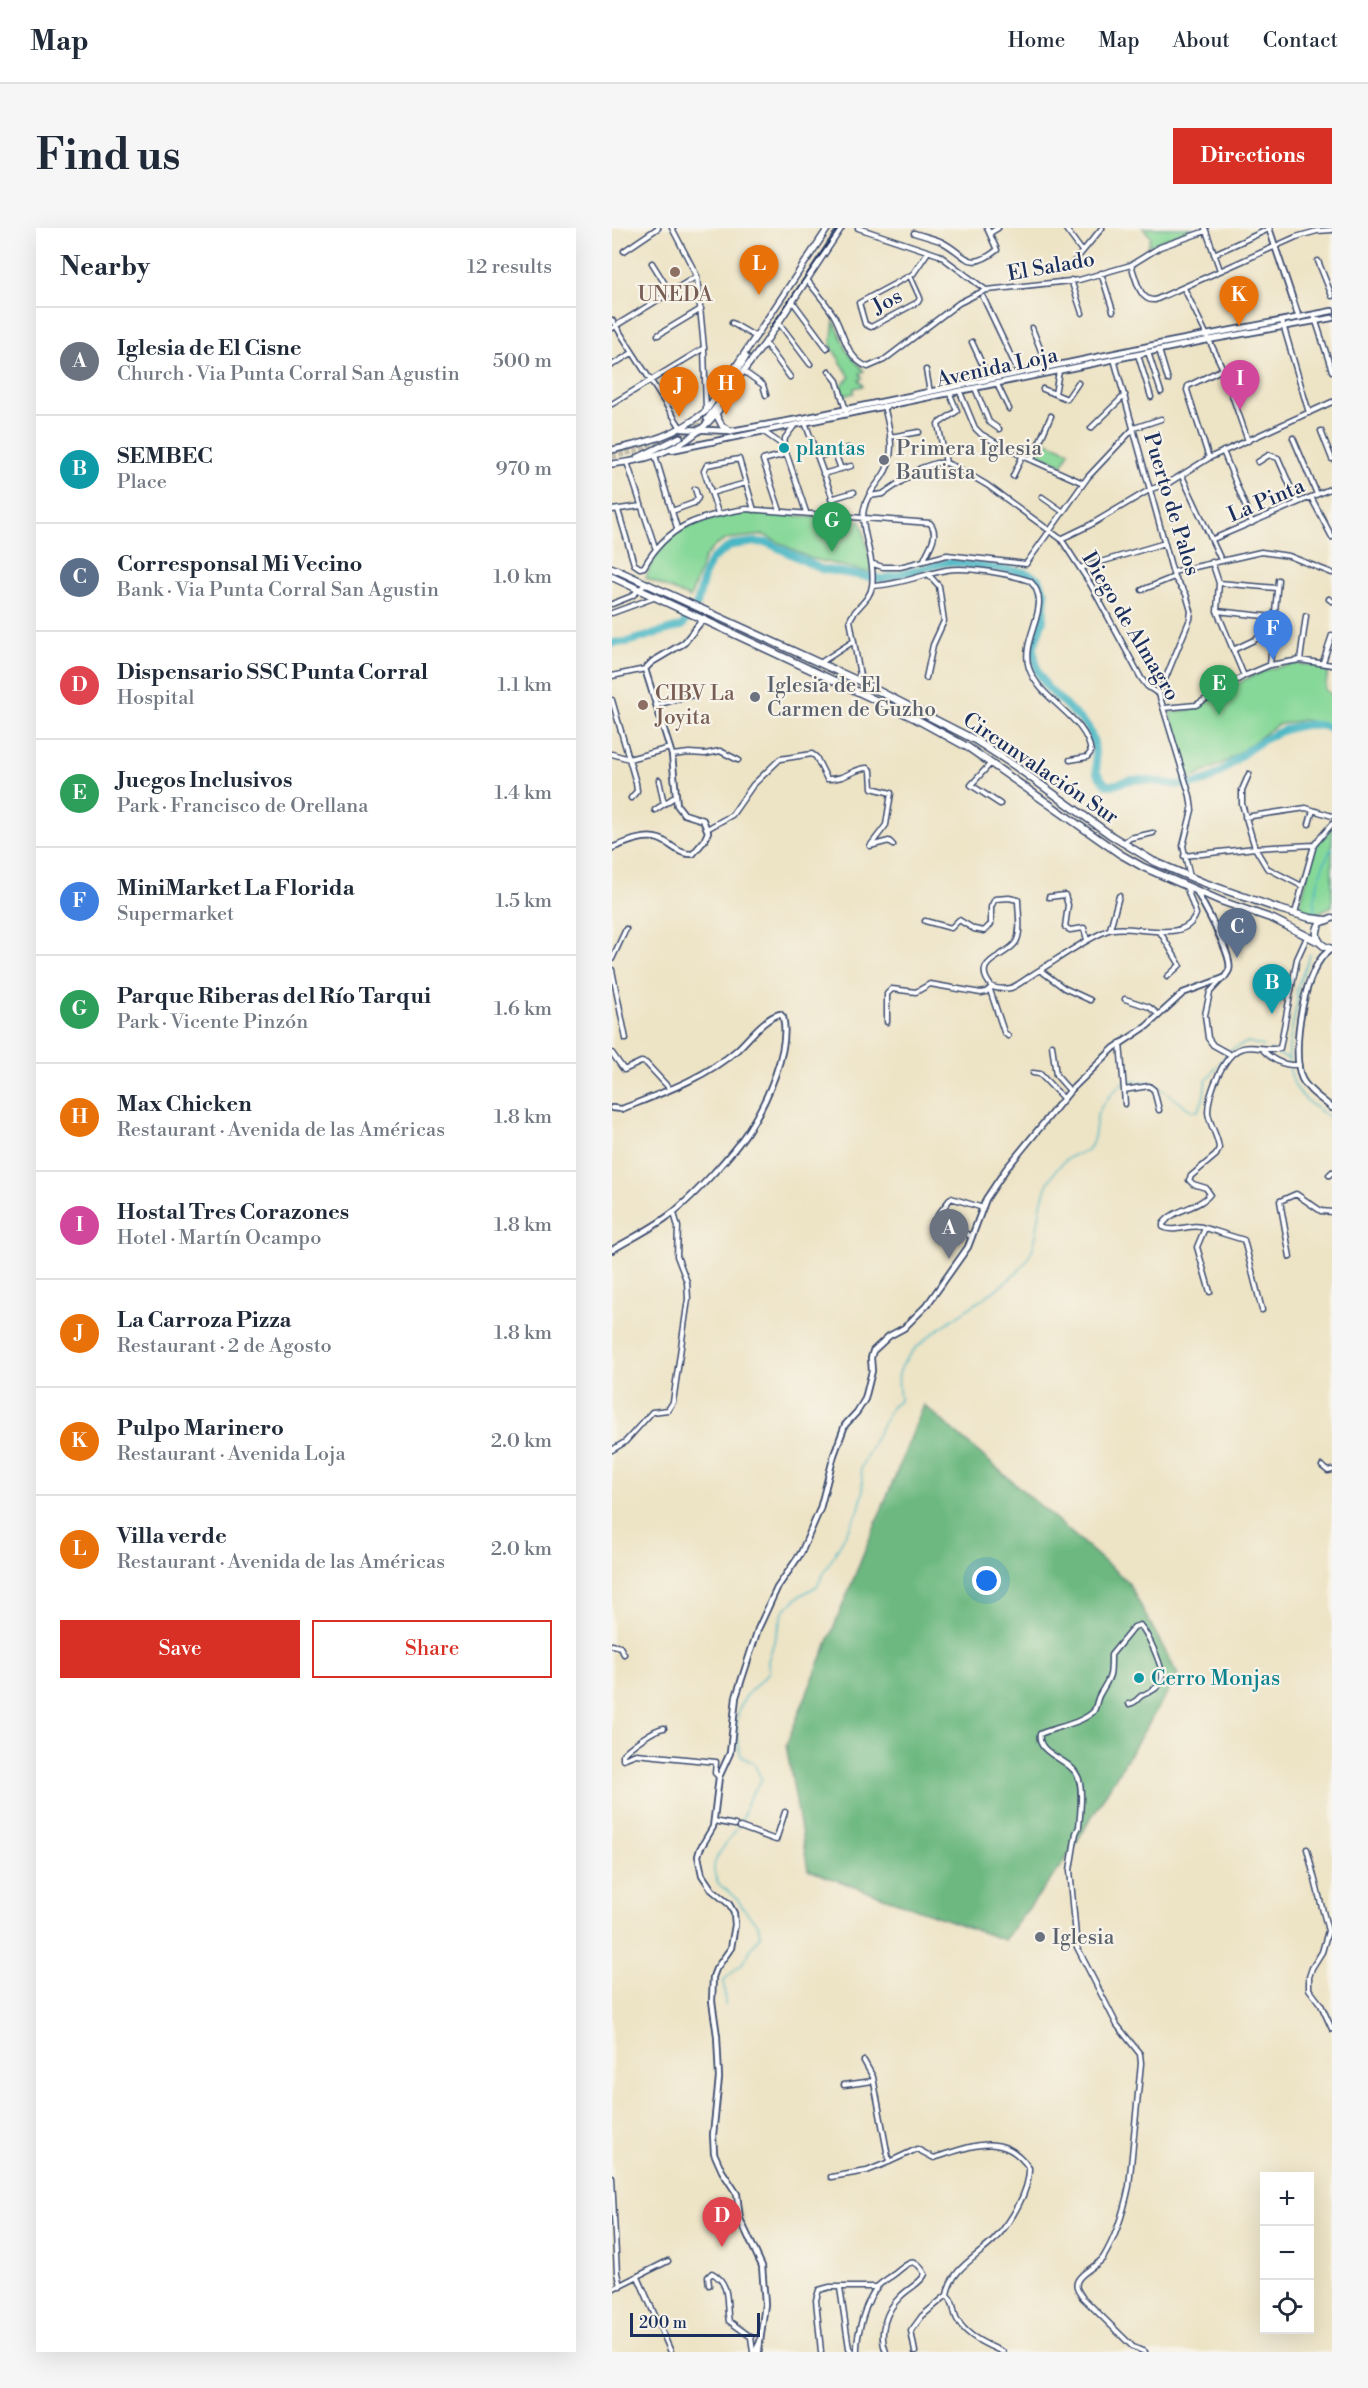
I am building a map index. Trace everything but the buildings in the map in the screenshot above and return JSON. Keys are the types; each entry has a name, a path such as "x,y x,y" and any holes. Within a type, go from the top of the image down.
{"highway":[{"name":"Circunvalación Sur","path":"612,568 861,682 975,740 1016,766 1123,843 1153,861 1295,914 1328,919"},
{"name":"Circunvalación Sur","path":"612,577 681,607 916,719 992,762 1120,854 1143,867 1221,901 1273,919 1332,949"},
{"path":"1319,942 1317,929 1328,919"}],"main road":[{"path":"706,416 725,382 828,228"},
{"path":"706,416 765,344 841,228"},
{"path":"614,448 649,441 682,429 706,416 741,367 764,324"},
{"path":"613,464 669,451 701,429 716,414 746,374 757,354"},
{"path":"716,414 722,426 731,431"},
{"path":"630,461 680,437"}],"street":[{"path":"624,252 658,228"},
{"path":"672,228 697,276 704,348 706,416"},
{"path":"858,228 948,261 987,290"},
{"path":"914,233 942,243 957,255 974,261 997,250 988,230 998,228"},
{"path":"1065,228 1082,251"},
{"path":"1073,263 1102,228"},
{"path":"1214,254 1269,229 1301,324"},
{"path":"1205,230 1220,270"},
{"name":"El Salado","path":"807,280 831,311 844,342 859,362 868,367 884,360 964,300 987,290 1071,280 1131,265 1160,247 1205,230"},
{"path":"1131,265 1144,298 1150,301 1276,248 1296,237 1317,230 1332,230"},
{"path":"910,276 928,252"},
{"path":"1318,261 1332,296"},
{"path":"652,263 670,291"},
{"path":"1101,273 1113,311"},
{"path":"614,327 697,276"},
{"name":"Jos","path":"910,276 920,298 918,302 871,327 865,324 859,305 861,302 910,276"},
{"path":"1071,280 1082,313"},
{"path":"1184,288 1223,369 1248,441"},
{"path":"983,297 1019,373"},
{"path":"793,302 827,348"},
{"path":"658,335 700,309"},
{"name":"Avenida Loja","path":"1282,324 1299,317 1332,311"},
{"path":"1314,315 1332,371"},
{"name":"Avenida Loja","path":"883,405 930,392 1113,353 1282,324 1301,324 1332,318"},
{"path":"612,320 614,327 682,429"},
{"path":"732,323 756,337"},
{"path":"779,323 810,364"},
{"path":"1282,324 1309,413"},
{"path":"1032,328 1047,366"},
{"name":"Avenida Loja","path":"682,429 731,431 805,421 1115,360 1207,337"},
{"path":"972,342 989,379"},
{"path":"765,344 790,377"},
{"path":"612,404 704,348"},
{"path":"1159,350 1168,380"},
{"path":"612,365 632,352"},
{"path":"1148,352 1161,392"},
{"name":"Puerto de Palos","path":"1113,353 1173,575 1186,594 1191,611 1190,619 1160,694"},
{"path":"1138,355 1151,397"},
{"path":"1209,458 1187,390 1188,386 1223,369"},
{"path":"926,370 930,392"},
{"path":"829,371 837,381 847,412"},
{"path":"1055,394 1059,371"},
{"path":"746,374 763,385 766,395"},
{"path":"705,384 708,390 716,392 725,382"},
{"path":"1043,389 1067,399 1078,383"},
{"path":"997,384 1009,409"},
{"path":"975,388 989,422 999,429"},
{"path":"960,392 971,421 981,434 1083,483"},
{"path":"869,496 883,494 921,468 936,463 946,463 938,424 957,411 950,394"},
{"path":"1091,428 1125,395"},
{"path":"1061,539 1151,489 1182,476 1209,458 1332,402"},
{"path":"861,682 850,620 868,597 872,583 873,564 863,518 869,496 889,463 890,437 883,405"},
{"path":"1032,459 1051,416"},
{"path":"873,564 883,567 900,567 954,555 1026,564 1083,483 1134,428 1161,419"},
{"path":"805,421 831,499 839,516"},
{"name":"Avenida Loja","path":"669,451 692,444 794,426 805,421"},
{"path":"794,426 785,438 784,446 806,512"},
{"path":"1321,431 1332,459"},
{"path":"764,432 784,446"},
{"path":"890,437 919,432"},
{"path":"1293,438 1317,494"},
{"path":"818,457 848,448"},
{"path":"1223,451 1252,522"},
{"path":"835,452 841,469"},
{"path":"780,511 760,461 786,454"},
{"path":"1258,462 1272,454 1278,458 1297,502"},
{"path":"655,455 677,528"},
{"path":"1013,476 1023,455"},
{"path":"718,513 704,471 707,465 739,459 754,510"},
{"path":"630,461 641,506 655,547"},
{"name":"Diego de Almagro","path":"946,463 987,485 1061,539 1080,568 1141,678 1147,687 1160,694 1190,796 1192,810 1183,846 1191,877"},
{"path":"823,474 851,466"},
{"path":"1182,476 1221,560"},
{"path":"711,493 746,483"},
{"name":"La Pinta","path":"1213,539 1332,488"},
{"path":"672,511 694,503 698,498 695,489"},
{"path":"831,499 854,492"},
{"path":"1042,497 1062,511"},
{"path":"1311,497 1332,537"},
{"path":"612,510 641,506"},
{"path":"618,510 634,564 640,568 644,567 655,547 677,528 718,513 754,510 806,512 930,523 936,535 924,560"},
{"path":"1080,568 1165,543"},
{"path":"1142,590 1173,575 1212,562 1261,552 1274,552 1332,573"},
{"path":"1212,562 1219,583 1217,611 1244,676"},
{"path":"872,583 907,582 929,574 958,569 1030,581 1037,588 1038,608 1027,643 1027,662 1036,680 1084,731 1088,739 1090,755 1070,760"},
{"path":"926,678 933,645 944,621 939,586 929,574"},
{"path":"1269,665 1278,580"},
{"path":"612,604 632,596 647,583"},
{"path":"1219,583 1276,588"},
{"path":"612,613 657,597"},
{"path":"1217,611 1273,617"},
{"path":"1300,660 1306,615"},
{"path":"612,676 645,669 684,643 702,617"},
{"path":"1233,650 1271,633"},
{"path":"1323,662 1332,635"},
{"path":"820,663 854,641"},
{"path":"1164,708 1196,705 1244,676 1269,665 1300,660 1332,664"},
{"path":"612,848 653,837 668,843 685,855 693,854 704,841 707,829 703,820 679,811 672,755 645,669"},
{"path":"656,705 693,695"},
{"path":"612,700 637,791 631,798"},
{"path":"612,754 629,759 670,748"},
{"path":"672,755 720,751 738,760"},
{"path":"707,829 732,815 753,785 780,759 812,754 816,757 827,779 840,779 857,770 868,768 871,771 872,788 891,792 886,825 870,846 889,842 893,845"},
{"path":"992,762 971,785 1000,804"},
{"path":"1249,774 1242,790 1242,804 1255,848 1268,868 1302,886"},
{"path":"659,780 664,804"},
{"path":"655,810 676,796"},
{"path":"1245,817 1298,808 1332,816"},
{"path":"1309,824 1313,810"},
{"path":"1295,914 1314,845 1332,824"},
{"path":"1123,843 1130,838 1153,833"},
{"path":"1184,856 1255,848 1314,845"},
{"path":"887,1022 887,994 892,989 916,992 930,984 981,993 991,989 1009,988 1087,940 1109,930 1118,928 1160,932 1183,927 1195,918 1195,907 1186,885"},
{"path":"1196,890 1220,936 1230,963 1230,969 1224,978 1210,992 1205,1015 1208,1038 1213,1045 1230,1055"},
{"path":"1049,897 1065,895 1068,905 1065,927 1070,930 1084,928 1087,940"},
{"path":"1109,930 1119,896"},
{"path":"925,921 951,928 959,920 974,929 984,931 991,924 991,907 995,899 1018,900 1017,939 1011,947 991,960 985,973 1004,1032 1008,1036"},
{"path":"1207,911 1211,900 1221,901"},
{"path":"1328,919 1332,913"},
{"path":"612,959 626,928"},
{"path":"1160,932 1180,965 1167,977"},
{"path":"1262,1310 1244,1240 1195,1225 1168,1230 1163,1227 1163,1224 1172,1216 1205,1199 1210,1194 1206,1188 1193,1184 1189,1180 1216,1155 1219,1148 1208,1112 1216,1076 1230,1055 1241,1048 1280,1048 1297,959 1308,936"},
{"path":"1319,942 1321,952 1319,961"},
{"path":"1332,949 1319,961 1305,993 1296,1065 1311,1090 1332,1108"},
{"path":"612,970 626,1039"},
{"path":"1040,970 1064,988 1090,1000"},
{"path":"759,2352 765,2304 762,2266 740,2219 736,2194 714,2153 712,2135 719,2078 717,2036 712,2001 713,1977 731,1948 735,1925 734,1913 729,1904 712,1890 699,1866 700,1849 713,1827 719,1778 729,1753 736,1697 758,1629 777,1588 801,1553 819,1509 845,1425 865,1399 872,1371 873,1351 889,1336 904,1328 927,1305 972,1237 986,1199 1006,1169 1097,1062 1120,1042 1147,1026 1183,993 1224,978"},
{"path":"1125,999 1149,1007 1160,1015"},
{"path":"612,1108 622,1110 716,1066 776,1015 783,1017 781,1056 770,1089 750,1128 674,1213 612,1250"},
{"path":"1120,1042 1125,1104"},
{"path":"1052,1045 1056,1075 1070,1091"},
{"path":"1262,1049 1271,1059 1285,1065 1296,1065"},
{"path":"612,1053 624,1070 641,1062 646,1063 670,1089"},
{"path":"1034,1073 1040,1074 1064,1099"},
{"path":"1124,1090 1144,1086 1152,1088 1160,1110"},
{"path":"1290,1257 1280,1202 1296,1194 1321,1211 1332,1212"},
{"path":"972,1237 938,1215 951,1198 983,1208"},
{"path":"612,1450 625,1442 652,1412 668,1410 673,1402 688,1299 687,1282 677,1256 678,1227 674,1213"},
{"path":"1206,1228 1197,1247 1210,1292"},
{"path":"1322,1466 1328,1472 1332,1470"},
{"path":"1129,1704 1134,1703 1162,1682 1163,1674 1154,1650 1140,1625 1130,1631 1111,1655 1112,1673 1092,1713 1040,1734 1041,1744 1069,1764 1078,1775 1079,1827 1070,1870 1077,1947 1117,2025 1140,2054 1141,2063 1129,2186 1124,2205 1102,2259 1079,2278 1077,2289 1082,2297 1133,2347 1145,2352"},
{"path":"612,1645 620,1647 624,1654"},
{"path":"664,1728 657,1729 629,1749 623,1754 623,1759 636,1754 716,1762 715,1773 719,1778"},
{"path":"714,1821 737,1826 776,1840 785,1812"},
{"path":"1307,1849 1328,1931 1322,1953 1309,1977 1310,1989 1321,2005 1332,2029"},
{"path":"864,2061 873,2081 889,2162"},
{"path":"844,2085 873,2081"},
{"path":"831,2177 867,2171 916,2149 934,2158 975,2145 993,2144 1015,2151 1029,2168 1026,2190 1002,2230 995,2239 959,2269 948,2287 947,2295 922,2316 911,2331 915,2352"},
{"path":"612,2178 620,2286"},
{"path":"612,2289 668,2261"},
{"path":"857,2352 858,2333 877,2287 906,2264 914,2262 920,2264 926,2274 900,2296 884,2324 883,2344 886,2352"},
{"path":"709,2285 708,2277 712,2273 720,2280 728,2297 729,2321 751,2337 754,2352"},
{"path":"638,2277 671,2352"},
{"path":"821,2352 816,2300 819,2290 830,2287 877,2287"},
{"path":"840,2288 849,2348 852,2352"},
{"path":"947,2295 954,2303 960,2324 982,2342 1003,2352"},
{"path":"754,2352 760,2342"}],"green space":[{"path":"1143,228 1193,228 1148,246 1151,237"},
{"path":"834,320 847,351 864,371 860,373 862,378 859,380 863,386 854,388 854,393 843,396 840,386 850,377 831,346"},
{"path":"1045,441 1069,451 1063,465 1038,454"},
{"path":"741,513 861,521 872,568 871,573 809,558 764,535 727,539 715,546 705,557 690,598 646,578 661,547 670,537 694,524"},
{"path":"1294,664 1329,666 1325,690 1332,695 1332,725 1303,720 1277,725 1227,761 1190,779 1171,712 1194,709 1246,679 1269,669"},
{"path":"1332,827 1332,906 1316,914 1304,914 1299,909 1315,846"},
{"path":"924,1405 1128,1582 1178,1675 1063,1864 1004,1940 808,1870 786,1745"}],"waterway":[{"path":"612,643 627,642 682,626 697,604 705,573 712,559 732,545 768,543 821,569 882,579 948,562 1024,572 1039,579 1045,594 1043,620 1033,649 1038,672 1047,687 1088,727 1094,742 1097,773 1106,785 1133,780 1184,785 1201,782 1212,778 1259,743 1283,731 1308,725 1320,725 1332,729"},
{"path":"1314,912 1318,879 1332,848"},
{"path":"1310,954 1297,989 1297,1006 1289,1049 1290,1069 1292,1079 1301,1094 1332,1120"},
{"path":"1229,1051 1248,1042 1263,1046"},
{"path":"1270,1050 1288,1059"},
{"path":"725,2005 724,1980 741,1965 760,1935 758,1924 733,1895 720,1885 715,1877 714,1869 715,1861 742,1819 750,1796 762,1780 754,1764 741,1756 737,1735 738,1714 746,1697 769,1672 768,1661 784,1610 798,1597 817,1586 858,1512 863,1494 861,1467 892,1406 900,1401 898,1377 906,1360 935,1332 993,1292 1022,1267 1033,1248 1043,1195 1049,1181 1065,1161 1090,1147 1099,1111 1117,1088 1125,1081 1152,1082 1192,1111 1198,1111 1203,1100 1206,1081 1226,1055"}],"tunnel":[{"path":"677,438 707,419"},
{"path":"657,443 679,434"},
{"path":"612,457 660,445"}],"tram line":[{"path":"770,328 839,228"}],"place":[{"name":"UNEDA","path":"675,272"},
{"name":"Villa verde","path":"759,295"},
{"name":"Pulpo Marinero","path":"1239,326"},
{"name":"Hostal Tres Corazones","path":"1240,410"},
{"name":"Max Chicken","path":"726,415"},
{"name":"La Carroza Pizza","path":"679,417"},
{"name":"plantas","path":"784,448"},
{"name":"Primera Iglesia Bautista","path":"884,460"},
{"name":"Parque Riberas del Río Tarqui","path":"832,552"},
{"name":"MiniMarket La Florida","path":"1273,660"},
{"name":"Iglesia de El Carmen de Guzho","path":"755,697"},
{"name":"CIBV La Joyita","path":"643,705"},
{"name":"Juegos Inclusivos","path":"1219,715"},
{"name":"Corresponsal Mi Vecino","path":"1237,958"},
{"name":"SEMBEC","path":"1272,1014"},
{"name":"Iglesia de El Cisne","path":"949,1259"},
{"name":"Cerro Monjas","path":"1139,1678"},
{"name":"Iglesia","path":"1040,1937"},
{"name":"Dispensario SSC Punta Corral","path":"722,2247"}]}
